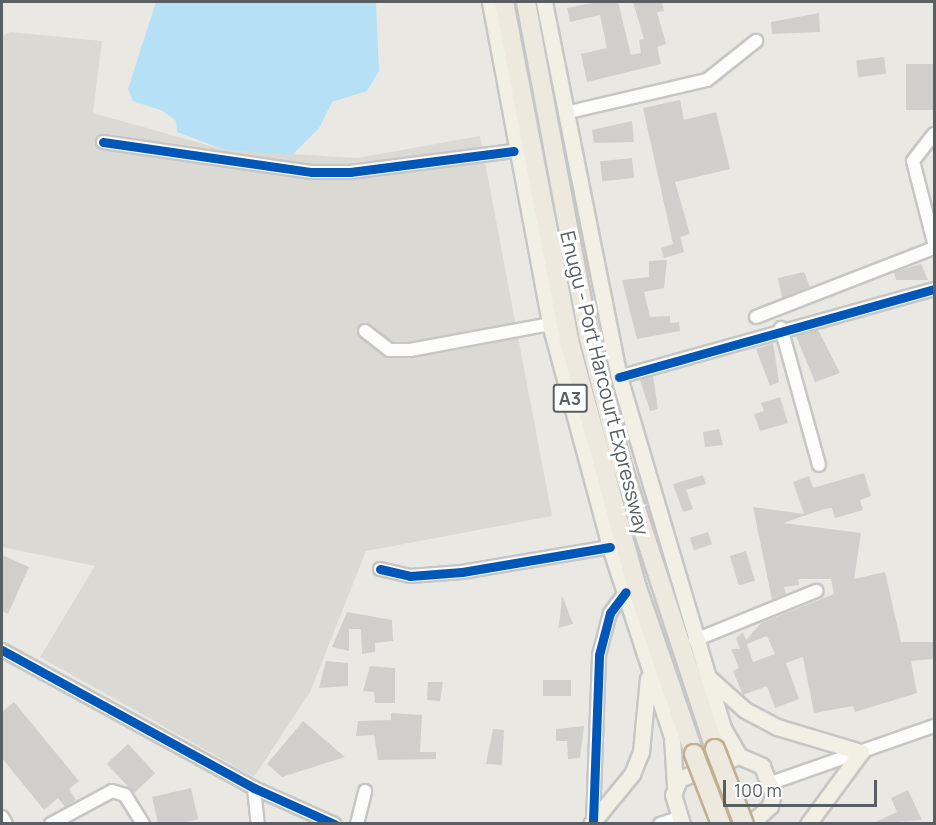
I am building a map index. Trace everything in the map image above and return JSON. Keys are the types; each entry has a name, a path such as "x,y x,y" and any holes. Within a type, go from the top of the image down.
{"highway":[{"name":"Enugu - Port Harcourt Expressway","path":"504,2 542,217 581,388 637,588 694,754 721,824"},
{"name":"Enugu - Port Harcourt Expressway","path":"526,2 564,221 601,382 654,571 715,750 744,824"},
{"path":"581,388 601,382"}],"main road":[{"name":"Enugu - Port Harcourt Expressway","path":"490,2 514,152 550,324 610,547 674,747 675,786"},
{"name":"Enugu - Port Harcourt Expressway","path":"544,2 619,376 707,676 729,743 739,756"},
{"path":"592,822 632,774 641,752 648,663"},
{"path":"707,676 745,710 777,727 861,752 808,824"},
{"path":"675,786 694,769 739,756 762,766 771,783 773,794 763,819 750,824"},
{"name":"A3","path":"675,786 680,821"}],"street":[{"path":"565,113 707,80 756,41"},
{"path":"934,134 913,161 934,237"},
{"path":"103,142 312,172 350,172 514,152"},
{"path":"756,317 934,248"},
{"path":"619,376 781,328 934,289"},
{"path":"365,331 389,350 410,350 550,324"},
{"path":"781,328 819,465"},
{"path":"380,569 410,576 462,572 610,547"},
{"path":"696,640 816,591"},
{"path":"592,822 599,655 610,613 626,592"},
{"path":"2,650 254,788 334,824"},
{"path":"771,783 934,726"},
{"path":"254,788 258,824"},
{"path":"51,824 112,791 125,795 143,824"},
{"path":"357,824 365,791"},
{"path":"2,817 6,824"},
{"path":"660,824 680,821"}],"shaded area":[{"path":"10,32 102,41 93,113 225,150 357,158 480,136 552,516 366,551 310,692 254,777 40,657 95,566 2,547 2,36"}],"water":[{"path":"156,2 376,2 379,71 367,91 332,102 319,128 292,155 225,150 177,132 176,121 163,111 133,101 128,89"}],"building":[{"path":"597,2 618,2 631,55 641,53 639,40 644,39 633,2 662,2 664,11 657,12 666,44 657,47 661,64 587,82 581,54 607,48 600,15 570,22 567,8"},
{"path":"819,13 820,32 772,34 771,22"},
{"path":"884,57 886,74 858,77 856,60"},
{"path":"906,64 934,64 934,110 906,110"},
{"path":"680,100 684,120 716,112 730,169 675,182 690,234 680,237 684,252 664,258 661,248 673,244 643,108"},
{"path":"632,121 634,142 594,143 592,130"},
{"path":"632,158 634,178 602,181 600,161"},
{"path":"667,260 664,288 644,292 650,317 670,316 670,323 679,322 680,331 637,339 622,280 649,277 649,261"},
{"path":"921,264 928,280 896,280 894,272"},
{"path":"804,272 810,287 782,298 778,278"},
{"path":"818,330 840,373 815,382 796,336"},
{"path":"773,343 779,382 770,386 756,349"},
{"path":"653,376 658,409 650,411 640,380"},
{"path":"780,397 788,423 760,431 754,414 764,411 761,403"},
{"path":"719,429 723,445 705,447 703,432"},
{"path":"864,473 871,496 860,500 863,510 835,518 832,508 824,509 783,523 861,533 854,579 885,572 901,642 934,642 934,659 911,661 917,693 855,712 853,706 814,713 803,657 786,663 799,699 775,708 767,686 743,695 733,671 739,668 731,649 740,649 736,638 743,632 746,640 761,623 834,594 831,579 798,579 799,585 784,587 786,594 772,600 753,507 804,514 793,482 809,476 813,488","holes":["767,636 775,654 753,662 747,644"]},
{"path":"703,475 706,484 686,490 693,509 683,512 673,484"},
{"path":"708,532 712,544 694,550 690,538"},
{"path":"746,551 755,581 739,586 730,556"},
{"path":"2,555 29,567 8,614 2,611"},
{"path":"562,595 573,624 558,628 560,618"},
{"path":"347,612 392,620 393,641 375,643 375,652 362,654 361,629 349,629 349,651 332,647"},
{"path":"326,661 348,663 348,686 319,688"},
{"path":"370,666 395,668 395,703 375,703 374,692 363,691"},
{"path":"543,680 571,680 571,696 543,696"},
{"path":"428,682 443,682 440,701 427,700"},
{"path":"14,702 79,781 69,789 76,800 65,807 58,798 44,810 2,758 2,712"},
{"path":"391,713 422,715 420,752 436,752 436,759 378,760 374,735 356,736 358,721 391,720"},
{"path":"303,721 345,757 282,777 267,764"},
{"path":"584,726 580,758 568,759 567,741 556,741 556,729"},
{"path":"493,729 504,730 502,765 486,764"},
{"path":"128,744 155,773 134,793 107,764"},
{"path":"191,788 198,819 177,824 158,824 152,797"},
{"path":"908,790 922,820 871,824 897,812 891,798"}],"cycle path":[{"path":"103,142 312,172 350,172 514,151"},
{"path":"619,377 934,289"},
{"path":"380,569 410,576 462,572 610,547"},
{"path":"593,821 599,655 610,613 626,592"},
{"path":"2,650 254,788 334,824"}]}
